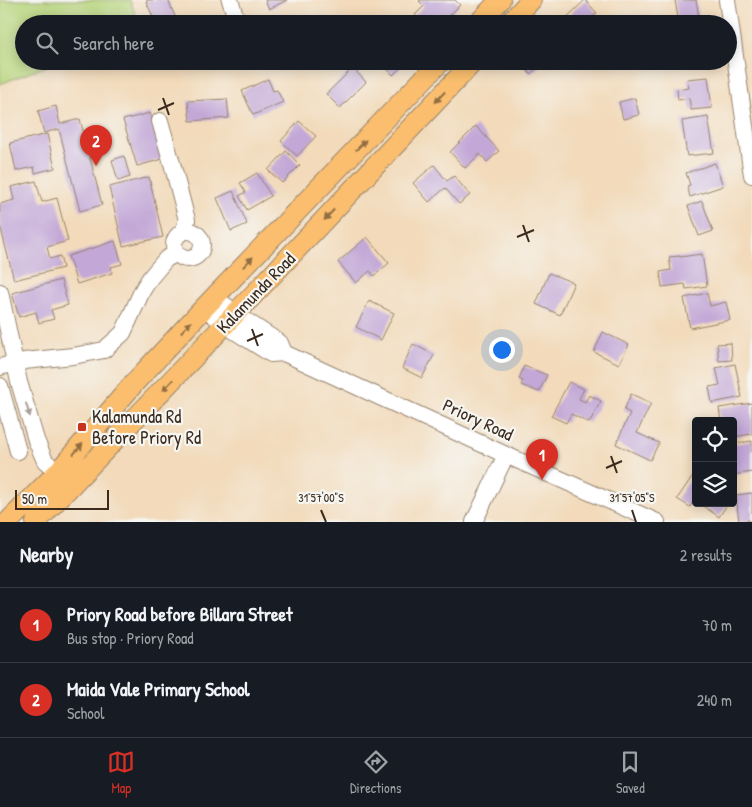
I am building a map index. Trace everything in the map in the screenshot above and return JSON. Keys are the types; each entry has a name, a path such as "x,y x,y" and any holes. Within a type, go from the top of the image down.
{"main road":[{"path":"486,15 500,0"},
{"path":"517,15 531,0"},
{"name":"Kalamunda Road","path":"8,522 58,472 135,382 209,303 433,70"},
{"name":"Kalamunda Road","path":"36,522 231,319 466,70"}],"street":[{"path":"230,0 235,15"},
{"path":"727,0 729,15"},
{"path":"737,70 752,175"},
{"path":"160,121 187,220 183,231 174,241 175,249 182,258 191,259 197,256 202,248 202,239 192,231 183,231"},
{"path":"8,365 104,350 124,334 142,291 150,278 166,260 177,253"},
{"path":"0,292 8,365 19,382 36,440 45,461 58,472"},
{"name":"Priory Road","path":"209,303 231,319 236,332 271,354 284,353 657,522"},
{"path":"0,386 18,451"},
{"path":"474,522 506,455"}],"green space":[{"path":"0,0 130,0 136,15 15,15 15,70 37,70 0,84"}],"building":[{"path":"168,0 174,15 152,15 146,1"},
{"path":"265,0 287,0 269,9"},
{"path":"455,0 460,5 450,15 415,15 424,6 419,1"},
{"path":"585,0 597,13 595,15 569,15"},
{"path":"675,0 696,0 699,15 678,15"},
{"path":"351,70 355,70 366,82 340,108 326,94"},
{"path":"388,70 398,70 393,75"},
{"path":"527,70 535,70 530,74"},
{"path":"708,77 712,108 691,110 689,98 678,100 677,89 689,88 687,79"},
{"path":"268,79 273,91 277,90 283,102 253,115 242,91"},
{"path":"635,98 639,115 623,119 619,102"},
{"path":"227,99 229,118 190,121 188,101"},
{"path":"56,106 60,124 80,119 102,205 80,211 59,129 44,133 38,111"},
{"path":"150,113 163,159 137,166 123,120"},
{"path":"708,117 714,153 687,156 682,121"},
{"path":"299,121 316,136 297,156 281,141"},
{"path":"476,126 499,151 487,162 480,154 465,168 450,152"},
{"path":"47,134 55,168 35,173 34,167 16,171 10,143"},
{"path":"286,151 300,165 282,183 268,170"},
{"path":"124,156 130,177 118,181 112,160"},
{"path":"715,163 723,186 690,197 687,186 690,185 686,173"},
{"path":"434,165 447,181 454,176 470,195 459,204 445,188 429,202 413,183"},
{"path":"257,173 271,196 247,210 239,196 246,192 240,183"},
{"path":"149,177 163,237 123,246 109,187"},
{"path":"36,181 42,202 57,198 68,241 47,247 50,259 60,256 63,268 14,280 0,225 0,204 14,200 11,187"},
{"path":"233,191 247,224 231,231 217,198"},
{"path":"702,201 713,231 699,236 688,206"},
{"path":"367,237 389,263 374,276 370,271 356,283 338,262"},
{"path":"115,241 122,264 111,267 112,273 77,284 68,256"},
{"path":"702,254 707,286 686,289 685,284 662,287 660,272 671,270 669,257"},
{"path":"549,273 574,283 560,315 536,304"},
{"path":"61,280 68,305 51,310 54,319 39,323 36,312 19,317 12,293"},
{"path":"707,293 710,306 726,302 730,320 690,328 684,298"},
{"path":"369,301 394,313 381,340 356,327"},
{"path":"603,332 629,345 619,364 594,352"},
{"path":"731,343 732,360 719,361 717,344"},
{"path":"413,344 434,355 422,378 402,368"},
{"path":"735,364 742,397 712,403 709,387 720,385 716,368"},
{"path":"524,366 547,375 539,392 521,385 523,381 519,379"},
{"path":"569,382 584,389 579,399 585,402 589,395 601,401 589,423 571,414 566,423 551,416"},
{"path":"631,394 651,403 637,433 659,443 650,460 616,444 630,413 624,410"},
{"path":"752,403 752,434 737,436 737,417 720,417 719,408"},
{"path":"752,441 752,472 737,474 737,443"},
{"path":"692,477 692,504 690,507 677,499"},
{"path":"752,493 752,522 749,522 749,520 739,522 737,495"},
{"path":"705,507 725,507 719,517"}],"place":[{"name":"Maida Vale Primary School","path":"96,166"},
{"name":"Kalamunda Rd Before Priory Rd","path":"82,427"},
{"name":"Priory Road before Billara Street","path":"542,480"}]}
